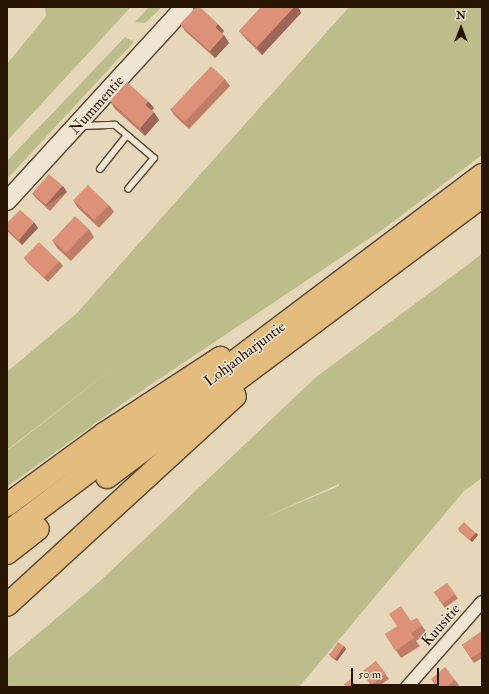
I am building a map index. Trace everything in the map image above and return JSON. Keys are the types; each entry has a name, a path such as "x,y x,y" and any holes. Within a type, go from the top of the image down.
{"highway":[{"name":"Lohjanharjuntie","path":"7,553 310,314 482,175"},
{"name":"Lohjanharjuntie","path":"7,534 310,314 482,196"},
{"path":"7,505 104,434 191,375 310,314"},
{"path":"7,605 310,314"}],"street":[{"name":"Nummentie","path":"7,201 77,127 185,7"},
{"name":"Kuusitie","path":"407,687 482,602"}],"lane":[{"path":"77,127 115,125 154,158 128,189"},
{"path":"100,169 127,135"}],"shaded area":[{"path":"45,7 131,7 7,141 7,64 46,16"},
{"path":"149,7 162,7 145,23 135,22"},
{"path":"349,7 482,7 482,155 382,230 122,404 7,487 7,451 118,364 7,450 7,372 77,313"},
{"path":"125,37 134,42 7,179 7,161"},
{"path":"482,254 482,478 464,491 299,687 7,687 7,660 98,583 315,378","holes":["339,484 339,486 261,519"]}],"building":[{"path":"196,7 200,7 218,24 215,27 224,35 210,51 180,24"},
{"path":"261,7 294,7 257,47 239,31"},
{"path":"211,66 225,79 185,122 171,109"},
{"path":"127,82 148,101 145,105 154,112 140,128 110,101"},
{"path":"49,174 63,186 46,205 33,193"},
{"path":"88,185 109,205 94,220 73,200"},
{"path":"20,210 34,222 19,240 7,229 7,223"},
{"path":"75,216 89,229 66,253 52,240"},
{"path":"39,242 59,261 44,277 24,258"},
{"path":"464,522 476,533 470,539 458,529"},
{"path":"447,583 455,594 442,604 434,592"},
{"path":"401,606 411,621 417,618 422,626 411,633 414,638 395,651 385,634 397,626 389,614"},
{"path":"482,631 482,651 471,658 462,645"},
{"path":"338,642 344,646 335,658 330,654"},
{"path":"376,661 386,674 372,685 362,672"},
{"path":"445,667 455,680 446,687 437,687 431,679"},
{"path":"351,679 357,687 346,687 344,684"}]}
